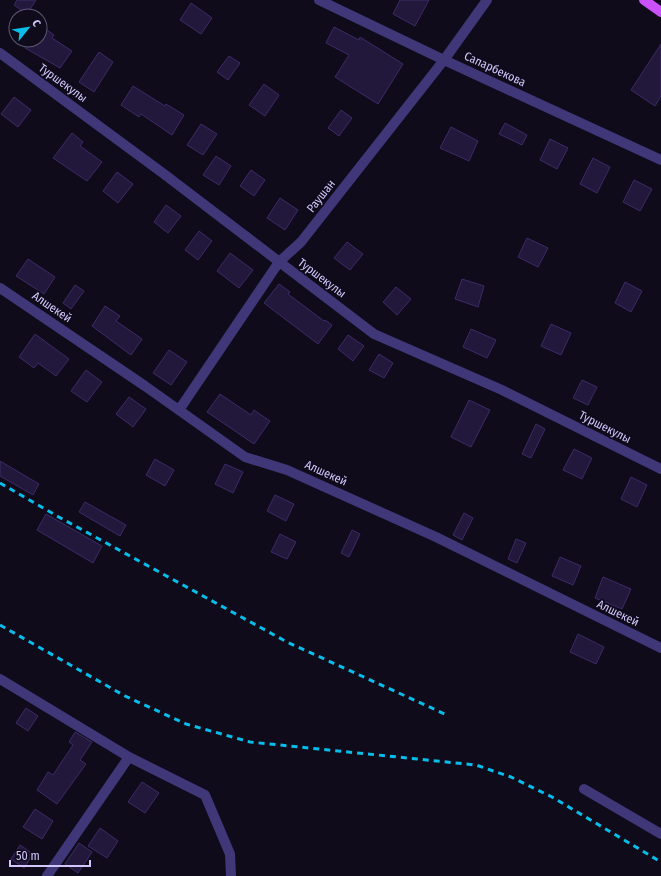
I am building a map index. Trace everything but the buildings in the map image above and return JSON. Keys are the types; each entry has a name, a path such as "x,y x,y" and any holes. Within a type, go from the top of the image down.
{"main road":[{"path":"644,0 661,12"}],"street":[{"name":"Сапарбекова","path":"319,0 444,60 661,160"},
{"name":"Раушан","path":"179,410 279,262 301,242 444,60 487,0"},
{"name":"Туршекулы","path":"0,53 374,334 502,390 661,470"},
{"name":"Алшекей","path":"0,288 179,410 245,457 287,470 429,534 661,648"},
{"path":"0,679 129,757 205,795 230,854 231,876"},
{"path":"47,876 129,757"},
{"path":"584,789 661,834"}],"railway":[{"path":"0,483 57,516 287,642 447,715"},
{"path":"0,625 125,696 186,724 250,742 476,765 511,777 552,797 661,862"}]}
